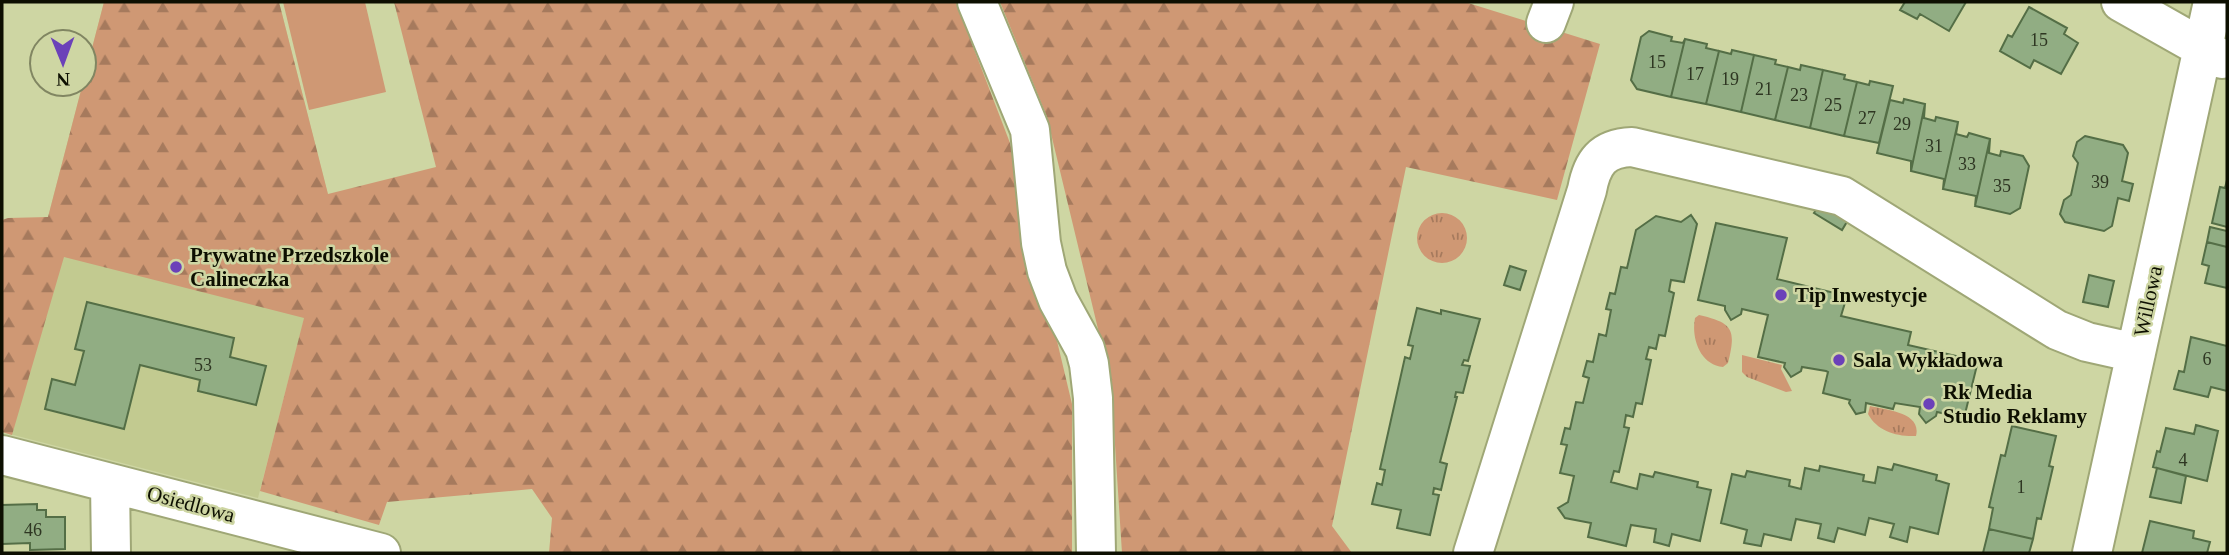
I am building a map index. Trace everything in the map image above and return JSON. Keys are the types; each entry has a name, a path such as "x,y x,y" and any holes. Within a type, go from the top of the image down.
{"street":[{"path":"977,2 1030,130 1041,243 1047,271 1058,300 1085,349 1089,364 1093,398 1096,553"},
{"path":"2121,2 2215,55"},
{"name":"Willowa","path":"2092,553 2136,353 2215,55 2213,2"},
{"path":"1473,553 1591,171 1603,157 1614,150 1632,147 1842,196 2057,330 2087,342 2136,353"},
{"name":"Osiedlowa","path":"2,455 369,552"},
{"path":"110,483 111,553"}],"shaded area":[{"name":"Prywatne Przedszkole Calineczka","path":"104,2 279,2 332,211 258,498 2,432 2,394 79,98 98,98 97,28"}],"green space":[{"path":"104,2 279,2 328,194 436,167 394,2 956,2 1010,143 1072,404 1072,553 549,553 552,518 532,489 387,502 379,525 260,491 304,318 64,257 12,435 2,432 2,220 48,217 79,98 98,98 97,28"},
{"path":"283,2 365,2 386,92 309,110"},
{"path":"1000,2 1465,2 1600,44 1557,200 1406,167 1332,526 1352,553 1122,553 1111,383 1047,117"},
{"path":"1442,213 1460,220 1467,238 1460,256 1442,263 1424,256 1417,238 1424,220"},
{"path":"1699,315 1719,321 1730,330 1732,343 1728,363 1723,367 1708,361 1699,349 1694,326 1695,318"},
{"path":"1742,355 1782,365 1781,369 1792,391 1786,392 1747,377 1742,372"},
{"path":"1870,406 1908,417 1914,422 1916,436 1895,434 1882,429 1868,414"}],"building":[{"path":"1905,2 1966,2 1949,31 1920,14 1917,19 1900,10"},
{"path":"2029,7 2067,28 2064,34 2078,43 2061,74 2034,60 2030,68 2000,51 2008,35 2012,37"},
{"path":"1649,31 1672,37 1671,41 1683,43 1685,39 1671,97 1637,89 1631,80 1641,37"},
{"path":"1685,39 1707,44 1706,48 1719,51 1706,104 1671,97"},
{"path":"1732,50 1754,55 1741,112 1706,104 1719,51 1731,54"},
{"path":"1754,55 1776,60 1775,64 1788,67 1775,120 1741,112"},
{"path":"1801,65 1823,70 1810,128 1775,120 1788,67 1800,70"},
{"path":"1823,70 1845,75 1844,79 1857,82 1844,136 1810,128"},
{"path":"1870,81 1893,86 1879,143 1844,136 1857,82 1869,85"},
{"path":"1904,99 1925,104 1911,171 1911,161 1877,153 1890,100 1903,103"},
{"path":"1925,104 1924,118 1935,121 1936,117 1958,122 1943,189 1944,179 1911,171"},
{"path":"1958,122 1956,134 1967,137 1969,133 1990,139 1975,206 1976,196 1943,189"},
{"path":"2085,136 2123,145 2128,153 2122,181 2133,184 2129,201 2118,198 2112,226 2104,231 2065,222 2060,214 2064,200 2071,195 2078,163 2073,156 2077,142"},
{"path":"1990,139 1989,153 2000,156 2001,151 2023,156 2029,166 2020,208 2010,214 1975,206"},
{"path":"2227,180 2227,227 2212,223 2220,187 2225,188"},
{"path":"1821,203 1848,220 1842,230 1814,213"},
{"path":"1691,215 1697,224 1684,282 1671,280 1669,291 1674,293 1665,336 1659,335 1656,349 1649,347 1646,359 1651,360 1642,404 1636,403 1633,417 1626,415 1624,427 1629,428 1619,472 1614,471 1611,482 1637,489 1640,474 1653,477 1655,472 1698,482 1697,487 1711,490 1700,541 1672,534 1669,546 1654,542 1656,529 1631,525 1626,546 1588,537 1591,523 1565,518 1558,508 1568,502 1574,476 1560,473 1567,445 1561,444 1565,428 1570,429 1576,402 1583,403 1589,378 1583,376 1587,361 1593,362 1599,334 1606,336 1611,310 1606,309 1610,293 1615,294 1621,267 1627,268 1636,230 1656,216 1681,222"},
{"path":"1716,223 1787,238 1777,279 1847,296 1841,316 1911,332 1908,345 1978,361 1964,418 1937,412 1936,416 1926,423 1919,414 1920,407 1895,403 1893,409 1866,403 1865,412 1856,414 1849,403 1850,400 1823,393 1828,372 1802,367 1801,371 1791,377 1784,367 1785,363 1758,357 1768,315 1742,309 1741,314 1731,320 1725,306 1698,300"},
{"path":"2210,227 2227,231 2227,247 2207,242"},
{"path":"2207,242 2227,247 2227,288 2205,283 2209,266 2202,264"},
{"path":"1510,266 1526,271 1520,290 1504,285"},
{"path":"2089,275 2114,281 2108,307 2083,302"},
{"path":"87,302 234,338 230,357 266,366 256,405 198,391 200,380 140,365 124,429 45,409 52,379 75,385 84,351 75,349"},
{"path":"1417,308 1441,314 1441,310 1480,319 1468,361 1464,360 1462,365 1470,366 1463,393 1456,392 1440,462 1447,464 1441,490 1434,488 1433,494 1439,495 1430,535 1397,528 1401,510 1372,504 1377,483 1382,485 1385,470 1380,469 1405,357 1410,359 1413,346 1408,345"},
{"path":"2191,337 2227,346 2227,391 2211,387 2208,397 2174,389 2179,371 2184,372"},
{"path":"2196,425 2218,431 2207,481 2153,467 2166,428 2194,434"},
{"path":"2012,426 2056,436 2049,466 2053,467 2041,519 2037,518 2033,539 1989,529 1993,508 1989,507 2001,455 2005,456"},
{"path":"1894,464 1937,475 1936,480 1949,484 1938,534 1910,527 1907,542 1890,537 1894,524 1869,518 1865,535 1838,528 1834,542 1818,538 1821,524 1796,519 1791,540 1764,534 1761,546 1744,543 1747,530 1721,523 1732,474 1745,477 1747,471 1790,480 1789,486 1801,489 1805,468 1819,471 1820,466 1864,475 1863,481 1875,483 1878,467 1892,470"},
{"path":"2157,468 2186,476 2181,503 2150,497"},
{"path":"37,504 37,510 46,510 46,517 65,517 65,549 30,550 30,543 2,544 2,505"},
{"path":"2150,521 2194,531 2193,538 2210,542 2207,553 2142,553"},
{"path":"1989,529 2033,539 2029,553 1983,553"}],"place":[{"name":"Prywatne Przedszkole Calineczka","path":"176,267"},
{"name":"Tip Inwestycje","path":"1781,295"},
{"name":"Sala Wykładowa","path":"1839,360"},
{"name":"Rk Media Studio Reklamy","path":"1929,404"}]}
